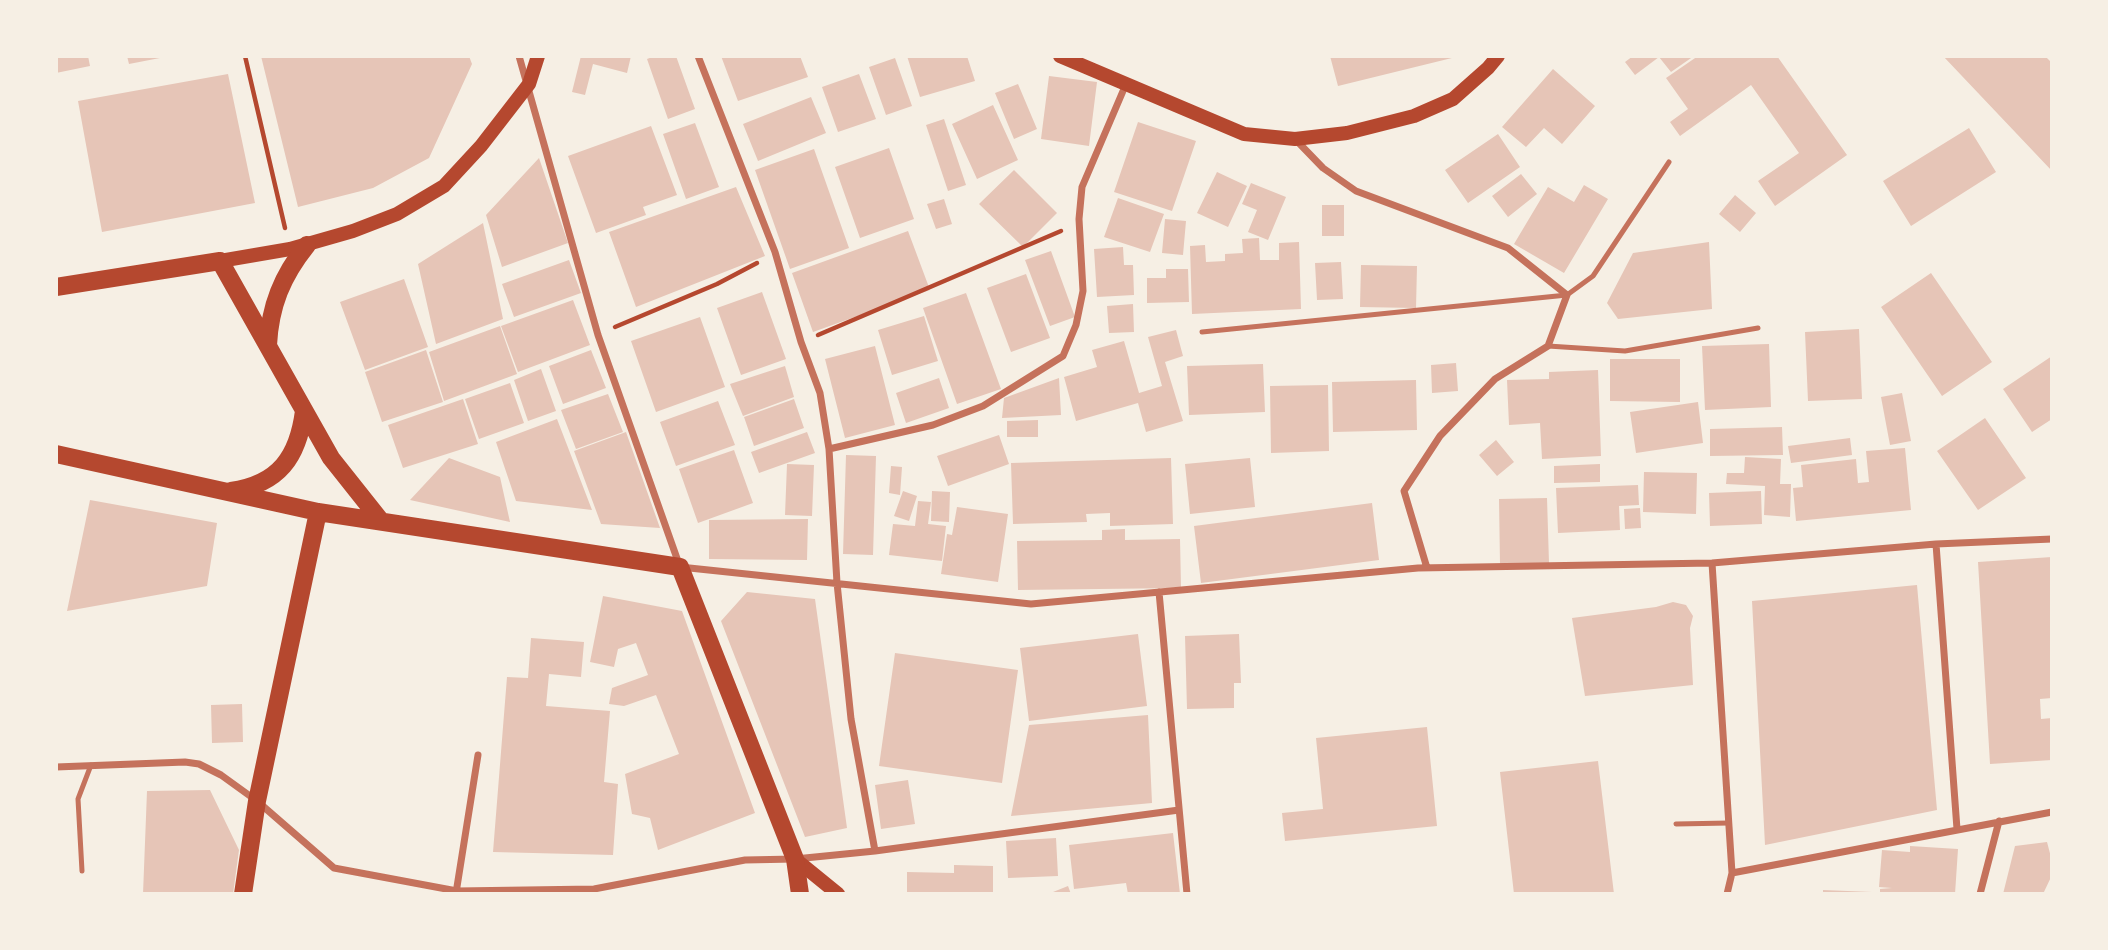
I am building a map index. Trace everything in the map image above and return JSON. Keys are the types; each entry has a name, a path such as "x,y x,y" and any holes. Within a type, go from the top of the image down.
{"main road":[{"path":"57,284 298,247 397,214 444,186 481,146 529,83 538,56"},
{"path":"1060,56 1244,134 1295,139 1347,133 1414,116 1453,99 1498,56"},
{"path":"268,345 269,323 281,283 298,247"},
{"path":"220,261 331,458 381,521"},
{"path":"224,492 249,488 272,477 290,459 301,436 304,411"},
{"path":"56,454 318,512 680,567 795,859 800,894"},
{"path":"243,894 257,801 318,512"},
{"path":"795,859 838,894"}],"street":[{"path":"519,56 529,83 598,335 680,567 1031,604 1427,568 1712,563 1936,544 2052,539"},
{"path":"698,56 775,252 801,342 820,393 829,449 837,583 851,719 875,851"},
{"path":"829,449 933,425 983,406 1063,356 1076,325 1083,291 1079,219 1082,187 1126,84"},
{"path":"1295,139 1322,169 1356,191 1508,248 1567,295 1548,346 1495,379 1440,436 1405,491 1427,568"},
{"path":"1936,544 1957,830"},
{"path":"1712,563 1732,873 1727,894"},
{"path":"1159,592 1187,894"},
{"path":"457,892 478,755"},
{"path":"56,768 184,762 199,764 221,775 257,801 334,868 457,892 594,889 744,860 795,859 875,851 1179,810"},
{"path":"1732,873 2052,812"},
{"path":"1980,894 1999,821"}],"lane":[{"path":"1202,332 1567,295 1593,276 1669,162"},
{"path":"1548,346 1626,351 1758,328"},
{"path":"82,871 78,799 91,765"},
{"path":"1676,824 1729,823"}],"path":[{"path":"245,56 298,247"},
{"path":"801,342 1052,236 1079,219"},
{"path":"598,335 717,284 775,252"}],"building":[{"path":"56,56 88,56 90,66 56,73"},
{"path":"127,56 164,56 165,57 129,64"},
{"path":"261,56 469,56 472,64 429,158 373,188 298,207"},
{"path":"581,56 631,56 627,73 593,64 585,95 572,92"},
{"path":"655,56 676,56 695,109 668,119 647,59"},
{"path":"721,56 800,56 808,77 738,101"},
{"path":"907,56 967,56 975,81 920,97"},
{"path":"1330,56 1456,56 1456,57 1338,86"},
{"path":"1633,56 1694,56 1671,72 1659,57 1635,75 1625,62"},
{"path":"1698,56 1777,56 1847,155 1775,206 1758,181 1799,153 1751,85 1680,136 1670,122 1688,109 1666,78"},
{"path":"1943,56 2045,56 2052,63 2052,171"},
{"path":"895,58 912,106 886,115 869,67"},
{"path":"1553,69 1595,106 1562,144 1544,128 1526,147 1502,127"},
{"path":"228,74 255,203 102,232 78,101"},
{"path":"859,74 876,119 838,132 822,87"},
{"path":"1049,76 1097,82 1089,146 1041,139"},
{"path":"1018,84 1037,129 1014,139 995,93"},
{"path":"811,97 826,133 758,161 743,124"},
{"path":"993,105 1018,160 977,179 952,124"},
{"path":"944,119 966,185 948,191 926,125"},
{"path":"1138,122 1196,141 1172,211 1114,192"},
{"path":"695,123 719,187 686,199 663,134"},
{"path":"651,126 677,195 643,207 646,215 596,233 568,156"},
{"path":"1969,128 1996,172 1911,226 1883,181"},
{"path":"1498,134 1520,167 1468,203 1445,170"},
{"path":"889,148 914,219 860,238 835,167"},
{"path":"814,149 849,248 790,269 755,170"},
{"path":"539,158 568,243 502,267 486,215"},
{"path":"1014,170 1057,213 1023,247 979,204"},
{"path":"1217,172 1247,186 1228,227 1197,213"},
{"path":"1521,174 1537,194 1508,217 1492,196"},
{"path":"1251,183 1286,197 1268,240 1248,232 1257,210 1242,204"},
{"path":"1584,185 1608,199 1564,273 1514,244 1548,187 1574,202"},
{"path":"736,187 765,256 636,307 609,232"},
{"path":"1735,195 1756,213 1740,232 1719,214"},
{"path":"1118,198 1164,214 1150,252 1104,237"},
{"path":"944,199 952,224 936,229 927,204"},
{"path":"1322,205 1344,205 1344,236 1322,236"},
{"path":"1165,219 1186,221 1183,255 1162,253"},
{"path":"483,223 503,319 436,344 418,264"},
{"path":"908,231 930,290 813,332 792,273"},
{"path":"1259,238 1260,260 1279,260 1279,243 1299,242 1301,309 1192,314 1190,246 1205,245 1206,262 1225,261 1225,254 1243,253 1242,239"},
{"path":"1709,242 1712,309 1618,319 1607,303 1633,253"},
{"path":"1123,247 1124,265 1133,265 1134,295 1097,297 1094,249"},
{"path":"1051,251 1075,317 1050,326 1025,260"},
{"path":"569,260 581,293 514,317 502,284"},
{"path":"1341,262 1343,299 1317,300 1315,263"},
{"path":"1361,265 1417,266 1416,308 1360,307"},
{"path":"1166,269 1188,269 1189,302 1147,303 1147,278 1166,278"},
{"path":"1931,273 1992,362 1942,396 1881,307"},
{"path":"1026,274 1050,338 1011,352 987,288"},
{"path":"404,279 428,347 365,370 340,302"},
{"path":"762,292 786,359 741,375 717,308"},
{"path":"966,293 1001,389 957,404 923,308"},
{"path":"573,300 590,345 518,372 501,326"},
{"path":"1133,304 1134,332 1109,333 1107,306"},
{"path":"924,316 938,361 892,375 878,330"},
{"path":"700,317 725,387 656,412 631,341"},
{"path":"500,326 517,374 444,401 429,352"},
{"path":"1859,329 1862,399 1808,401 1805,332"},
{"path":"1176,330 1183,356 1165,362 1183,421 1146,432 1138,403 1076,421 1064,377 1097,367 1092,350 1124,341 1139,393 1162,386 1148,337"},
{"path":"1769,344 1771,407 1705,410 1702,346"},
{"path":"875,346 895,425 845,438 825,359"},
{"path":"426,350 443,402 382,422 365,372"},
{"path":"591,350 606,388 563,404 549,366"},
{"path":"2052,356 2052,419 2032,432 2003,389"},
{"path":"1610,359 1680,359 1680,402 1610,401"},
{"path":"1456,363 1458,391 1432,393 1431,365"},
{"path":"1263,364 1265,412 1189,415 1187,366"},
{"path":"785,366 794,397 743,416 730,384"},
{"path":"541,369 556,411 528,421 514,380"},
{"path":"1598,370 1601,456 1542,459 1540,423 1509,425 1507,380 1549,379 1549,372"},
{"path":"939,378 949,408 906,423 896,393"},
{"path":"1059,378 1061,415 1002,418 1004,398"},
{"path":"1416,380 1417,430 1333,432 1332,382"},
{"path":"510,383 524,423 479,439 465,399"},
{"path":"1328,385 1329,451 1271,453 1270,386"},
{"path":"1902,393 1911,441 1890,445 1881,397"},
{"path":"608,394 623,432 576,449 561,410"},
{"path":"463,399 478,444 403,468 388,425"},
{"path":"794,399 804,428 754,446 744,417"},
{"path":"718,401 735,445 676,466 660,422"},
{"path":"1698,402 1703,443 1636,453 1630,412"},
{"path":"1985,418 2026,478 1978,510 1937,451"},
{"path":"557,419 592,510 516,501 496,442"},
{"path":"1038,420 1038,437 1007,437 1007,421"},
{"path":"1782,427 1783,455 1710,456 1710,429"},
{"path":"626,432 660,528 601,524 574,451"},
{"path":"807,432 815,453 759,473 751,452"},
{"path":"999,435 1009,464 948,486 937,456"},
{"path":"1850,438 1852,455 1791,463 1788,446"},
{"path":"1496,440 1514,462 1497,476 1479,455"},
{"path":"1905,448 1911,510 1796,521 1793,488 1803,487 1801,465 1856,459 1858,483 1869,482 1866,451"},
{"path":"734,450 753,503 698,523 679,469"},
{"path":"846,455 876,456 873,555 843,554"},
{"path":"1745,457 1781,459 1780,484 1791,484 1790,517 1764,515 1765,486 1726,484 1727,473 1744,473"},
{"path":"449,458 500,477 510,522 410,500"},
{"path":"1171,458 1173,524 1110,526 1110,513 1086,514 1087,522 1013,524 1011,463"},
{"path":"1250,458 1255,507 1190,514 1185,464"},
{"path":"787,464 814,465 812,516 785,515"},
{"path":"1600,464 1600,482 1554,483 1554,466"},
{"path":"891,466 902,467 900,495 889,493"},
{"path":"1644,472 1697,473 1696,514 1643,512"},
{"path":"1638,485 1639,505 1619,506 1620,530 1558,533 1556,488"},
{"path":"903,491 917,496 909,521 894,516"},
{"path":"932,491 950,492 949,522 931,521"},
{"path":"1761,491 1762,524 1710,526 1709,493"},
{"path":"1547,498 1549,563 1500,564 1499,499"},
{"path":"90,500 217,523 207,586 67,611"},
{"path":"918,501 931,502 928,524 946,526 942,561 889,555 893,524 915,526"},
{"path":"1372,503 1379,560 1201,583 1194,526"},
{"path":"957,507 1008,514 998,582 941,574 947,534 952,535"},
{"path":"1640,508 1641,528 1625,529 1624,509"},
{"path":"808,519 807,560 709,559 709,520"},
{"path":"1125,529 1125,540 1180,539 1181,588 1018,590 1017,541 1102,540 1102,530"},
{"path":"2052,557 2052,698 2040,699 2041,719 2052,718 2052,760 1990,764 1978,562"},
{"path":"1917,585 1937,810 1765,845 1752,601"},
{"path":"747,592 815,599 847,828 805,837 721,621"},
{"path":"603,596 682,611 755,813 658,850 650,818 632,814 625,774 679,754 656,695 624,706 609,704 612,688 648,675 636,643 618,649 614,667 590,662"},
{"path":"1673,602 1686,605 1693,616 1690,628 1693,685 1585,696 1572,618 1656,607"},
{"path":"1138,634 1147,706 1029,721 1020,648"},
{"path":"1239,634 1241,683 1234,683 1234,708 1187,709 1185,636"},
{"path":"531,638 584,642 581,677 549,674 546,706 610,711 604,782 618,784 613,855 493,852 507,677 528,678"},
{"path":"895,653 1018,670 1002,783 879,766"},
{"path":"242,704 243,742 212,743 211,705"},
{"path":"1148,715 1152,803 1011,816 1029,725"},
{"path":"1427,727 1437,826 1285,841 1282,813 1323,809 1316,738"},
{"path":"1598,761 1614,894 1514,894 1500,772"},
{"path":"908,780 915,824 881,829 875,785"},
{"path":"210,790 239,850 233,894 143,894 147,791"},
{"path":"1173,833 1180,894 1128,894 1126,883 1074,889 1069,845"},
{"path":"1056,838 1058,876 1008,878 1006,841"},
{"path":"2047,842 2052,875 2043,894 2003,894 2015,846"},
{"path":"1910,846 1958,849 1955,894 1880,894 1880,889 1892,888 1879,887 1882,850 1910,852"},
{"path":"954,865 993,866 993,894 907,894 907,872 954,873"},
{"path":"1068,886 1071,894 1048,894"},
{"path":"1823,890 1872,892 1872,894 1823,894"}]}
